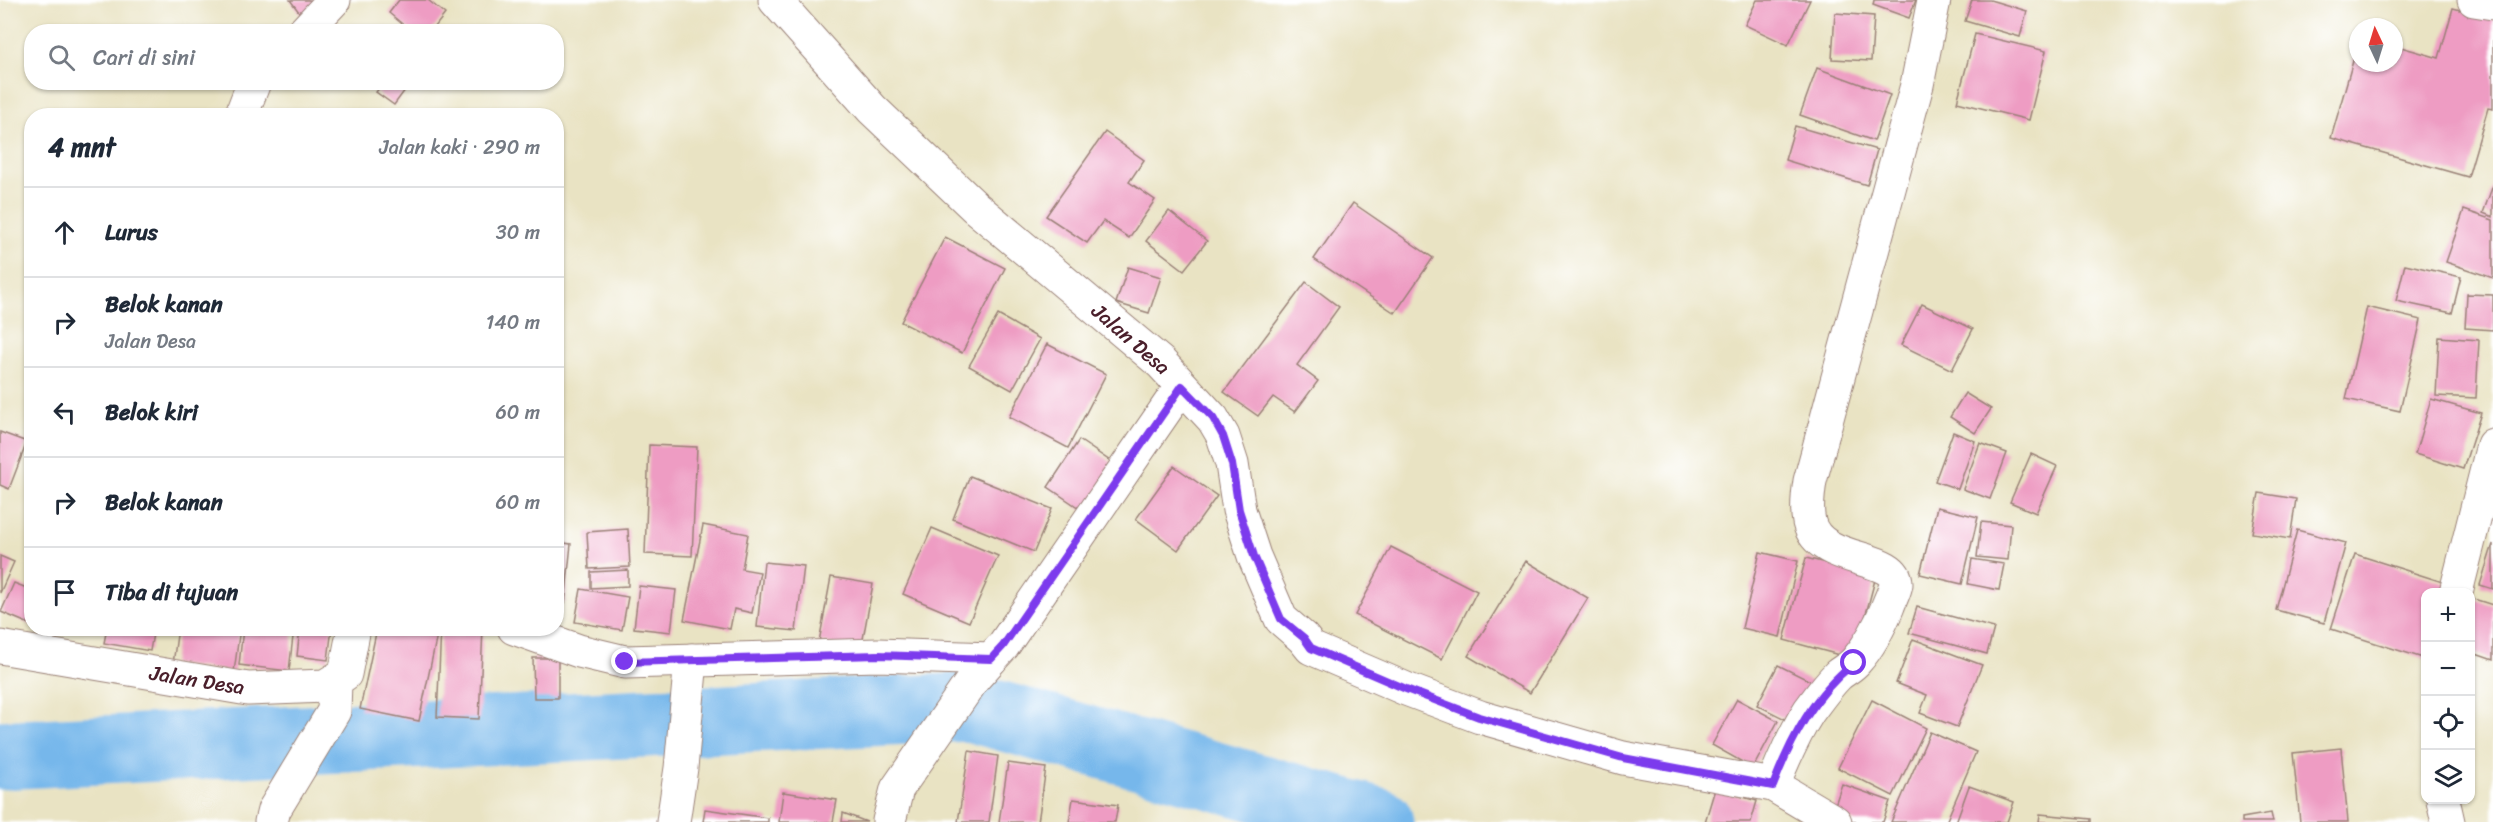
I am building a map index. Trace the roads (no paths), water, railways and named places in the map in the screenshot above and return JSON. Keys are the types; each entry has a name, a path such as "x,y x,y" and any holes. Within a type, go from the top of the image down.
{"street":[{"path":"312,24 334,0"},
{"name":"Jalan Desa","path":"775,0 872,109 975,207 1161,363 1213,418 1223,436 1232,464 1239,510 1254,556 1281,619 1304,638 1311,648 1406,689 1479,717 1623,758 1773,786 1835,822"},
{"path":"1773,786 1784,757 1808,713 1827,688 1854,663 1868,646 1881,623 1896,585 1894,575 1886,567 1827,547 1815,536 1809,523 1807,500 1810,481 1917,85 1934,0"},
{"path":"2474,0 2493,3"},
{"path":"243,108 251,90"},
{"path":"889,821 897,789 912,765 983,669 1003,646 1182,386"},
{"path":"2457,588 2493,445"},
{"path":"273,816 345,674 352,636"},
{"path":"537,636 579,651 625,662 878,655 983,669"},
{"name":"Jalan Desa","path":"0,647 248,689 325,686 334,696"},
{"path":"673,822 681,768 691,660"},
{"path":"2444,804 2448,822"}],"waterway":[{"path":"0,755 969,707 1379,822"}]}
